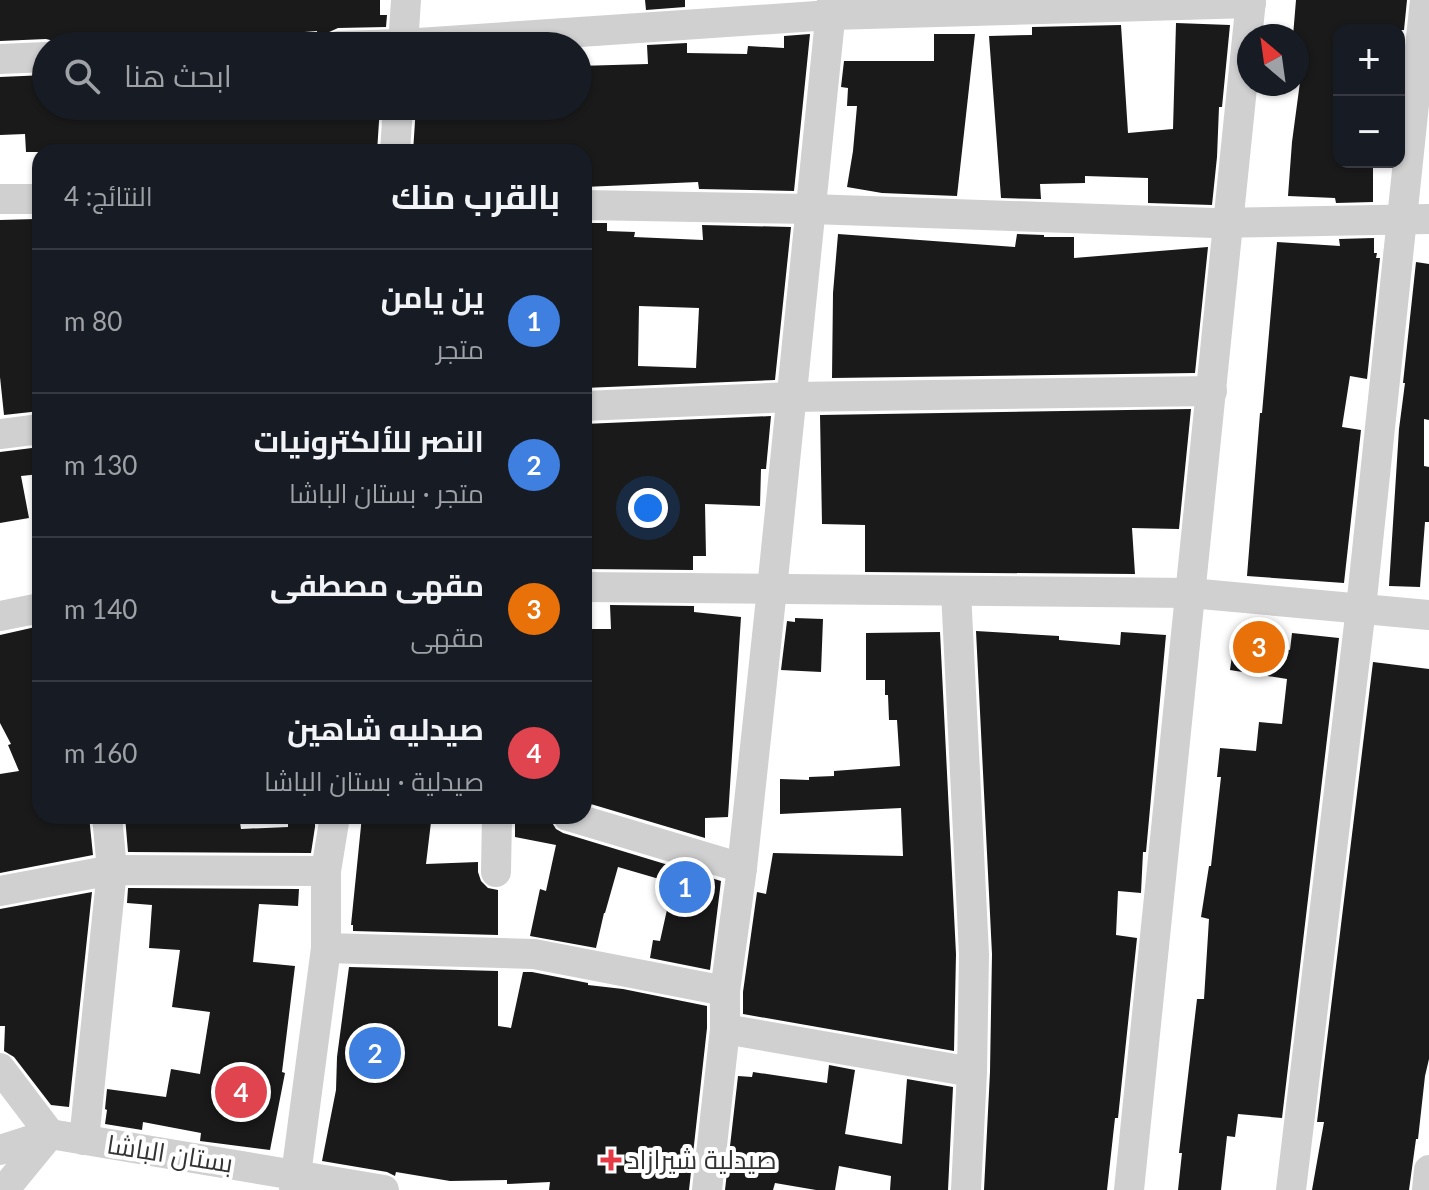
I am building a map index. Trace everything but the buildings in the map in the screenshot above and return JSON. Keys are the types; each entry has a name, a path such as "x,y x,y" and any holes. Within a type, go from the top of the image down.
{"street":[{"path":"404,32 406,0"},
{"path":"1291,1190 1361,608 1416,219 1425,0"},
{"path":"554,32 832,8 1251,2 1129,1190"},
{"path":"707,1190 725,1029 725,991 742,868 832,8"},
{"path":"0,59 32,58"},
{"path":"396,144 397,120"},
{"path":"0,199 32,199"},
{"path":"592,205 1229,223 1416,219"},
{"path":"592,406 792,397 1212,391"},
{"path":"0,434 32,430"},
{"path":"592,587 1190,593 1429,615"},
{"path":"956,591 974,954 966,1190"},
{"path":"0,616 32,610"},
{"path":"592,823 742,868"},
{"path":"84,1140 112,870 108,824"},
{"path":"295,1183 326,948 326,871 334,824"},
{"path":"496,872 497,824"},
{"path":"0,891 112,870 326,871"},
{"path":"326,948 534,954 725,991"},
{"path":"725,1029 972,1072"},
{"path":"0,1068 50,1134"},
{"path":"0,1150 50,1134"},
{"path":"4,1190 50,1134"},
{"name":"بستان الباشا","path":"50,1134 295,1183 384,1190"},
{"path":"1427,1190 1429,1170"}],"place":[{"name":"مقهى مصطفى","path":"1259,647"},
{"name":"ين يامن","path":"685,887"},
{"name":"النصر للألكترونيات","path":"375,1053"},
{"name":"صيدليه شاهين","path":"241,1092"},
{"name":"صيدلية شيرازاد","path":"611,1160"}]}
